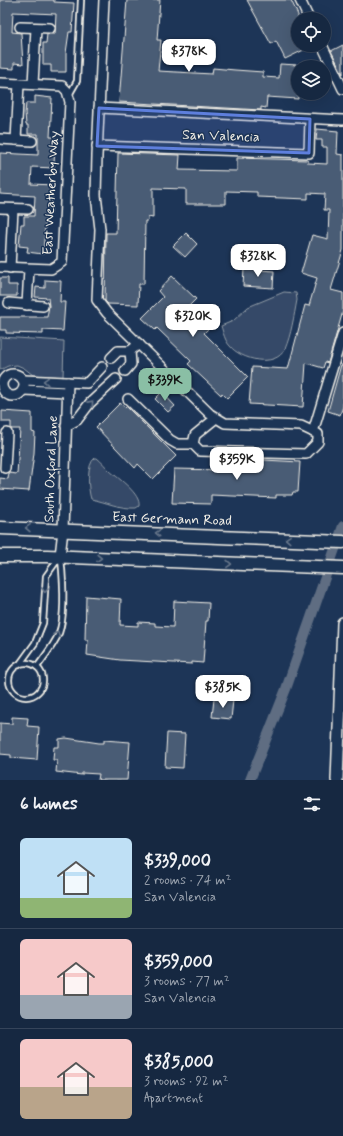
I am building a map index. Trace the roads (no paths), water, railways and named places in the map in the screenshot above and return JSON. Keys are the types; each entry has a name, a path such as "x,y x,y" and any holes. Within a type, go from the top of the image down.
{"main road":[{"name":"East Germann Road","path":"0,528 343,542"},
{"path":"0,556 60,556 342,568"}],"street":[{"path":"104,0 97,146 96,195 100,229 97,300 107,313 210,414 216,418 225,423 301,426 318,434 318,442 306,454 200,451 193,444 177,444 170,440 128,399"},
{"path":"300,0 306,12"},
{"path":"20,27 50,28"},
{"path":"33,84 36,28"},
{"path":"325,52 343,89"},
{"path":"0,83 62,86 68,93"},
{"path":"16,140 19,84"},
{"name":"East Weatherby Way","path":"0,267 51,269 62,262 68,93"},
{"name":"San Valencia","path":"99,108 343,120"},
{"name":"San Valencia","path":"97,146 309,153 310,119"},
{"path":"0,139 32,141"},
{"name":"East Weatherby Way","path":"0,208 28,209"},
{"path":"10,268 13,209"},
{"name":"East Weatherby Way","path":"27,305 29,269"},
{"path":"9,303 43,306"},
{"path":"313,432 343,333"},
{"path":"111,358 118,351 130,351 139,344"},
{"path":"125,371 131,364 130,351"},
{"path":"67,392 24,390 15,397 7,395 1,389 2,379 14,374 24,380 87,383 102,367"},
{"path":"91,379 103,391"},
{"path":"66,426 77,420 90,403 116,379"},
{"path":"24,380 24,390"},
{"name":"South Oxford Lane","path":"60,556 63,530 68,382"},
{"path":"193,444 195,435 216,418"},
{"path":"5,468 3,450 6,433"},
{"path":"337,780 341,748 343,624"}],"lane":[{"path":"68,93 77,81 81,0"},
{"path":"19,665 28,663 37,667 43,676 42,688 34,696 22,697 12,691 9,680 12,671 19,665 35,643 43,623 46,576 60,556"},
{"path":"37,667 59,632 63,573 60,556"}],"waterway":[{"path":"250,780 286,689 343,526"}]}
